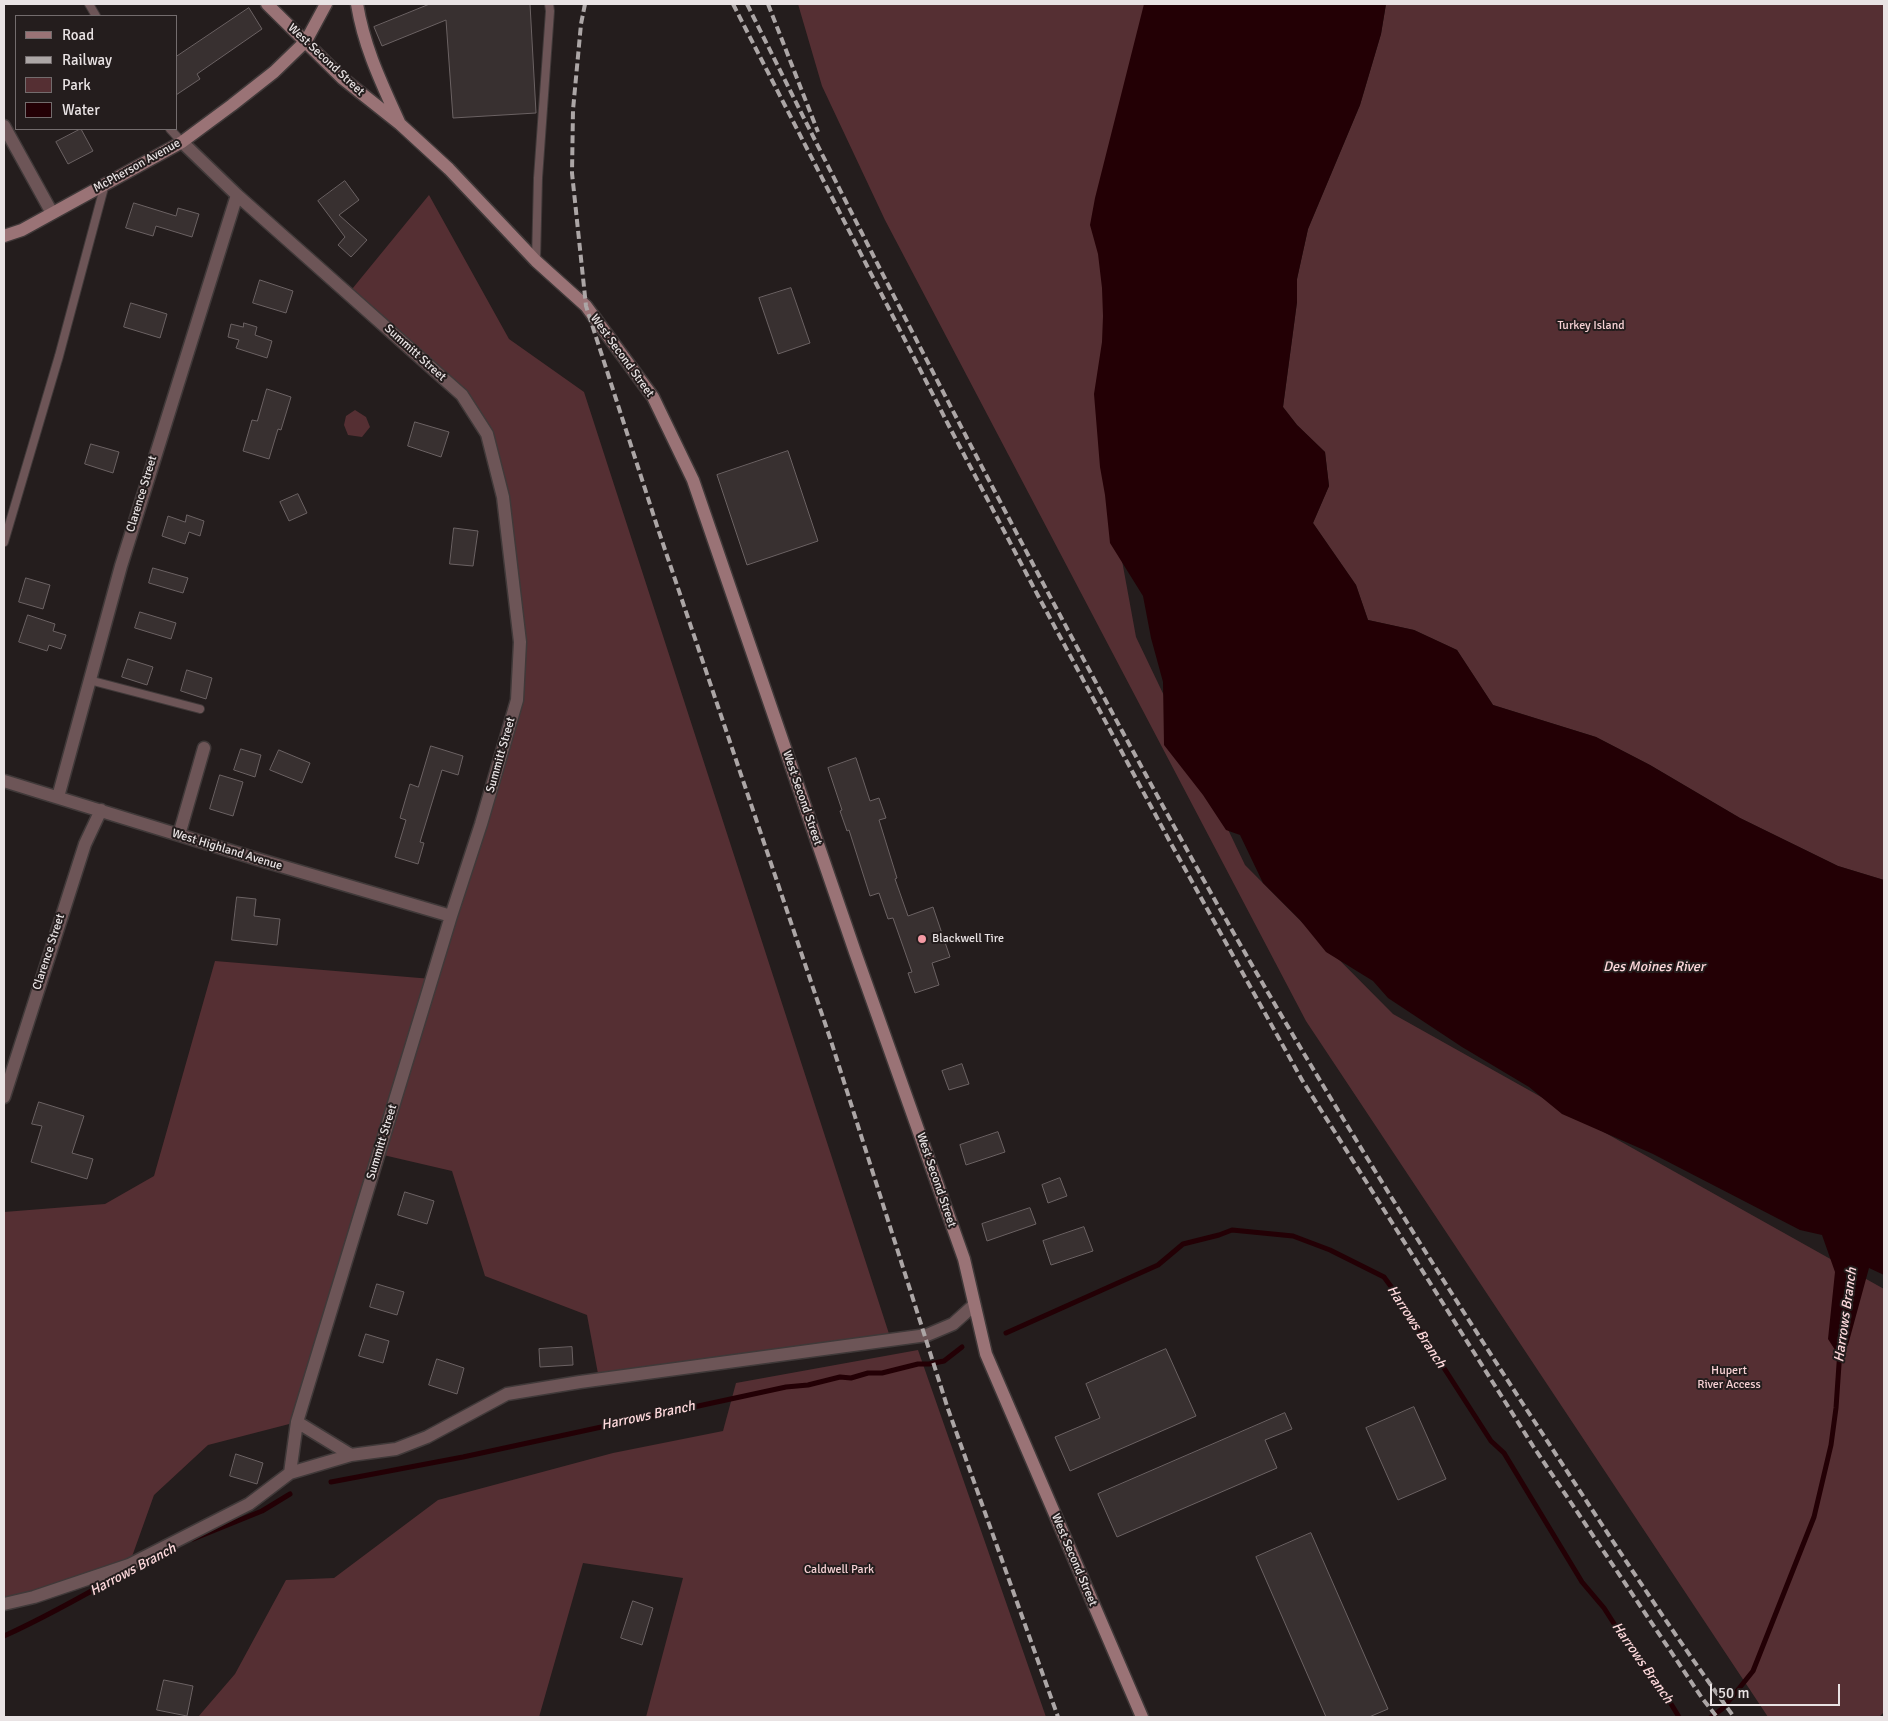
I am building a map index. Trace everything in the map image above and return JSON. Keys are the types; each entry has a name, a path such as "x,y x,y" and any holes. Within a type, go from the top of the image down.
{"main road":[{"name":"West Second Street","path":"267,4 342,78 400,124 449,169 536,261 586,306 652,397 693,480 855,952 964,1259 986,1354 1142,1717"},
{"name":"McPherson Avenue","path":"4,236 22,230 182,142 274,72 306,42 326,4"},
{"path":"357,4 362,31 372,64 400,124"}],"street":[{"path":"4,126 52,213"},
{"name":"Summitt Street","path":"182,142 236,195 462,395 487,434 503,497 520,642 517,700 482,824 451,916 297,1422 290,1473"},
{"name":"Clarence Street","path":"58,797 123,557 236,195"},
{"path":"179,835 204,748"},
{"name":"West Highland Avenue","path":"4,781 451,916"},
{"name":"Clarence Street","path":"4,1097 85,844 100,810"},
{"path":"4,1604 34,1597 129,1565 250,1504 290,1473 351,1454 396,1449 427,1437 507,1394 580,1382 927,1335 953,1324 974,1305"},
{"path":"297,1422 351,1454"}],"lane":[{"path":"89,4 95,15"},
{"path":"536,261 538,178 550,4"},
{"path":"171,130 182,142"},
{"path":"4,542 59,356 105,184"},
{"path":"90,680 200,708"}],"green space":[{"name":"Hupert River Access","path":"798,4 1167,4 1108,484 1136,637 1245,865 1393,1014 1884,1289 1884,1712 1879,1717 1768,1717 1306,1021 885,220 822,86"},
{"name":"Turkey Island","path":"1386,4 1884,4 1884,880 1838,866 1740,818 1650,765 1596,737 1493,705 1457,650 1414,630 1368,620 1356,585 1313,523 1329,486 1325,452 1297,425 1283,407 1297,302 1297,279 1308,229 1360,105 1381,34"},
{"path":"429,195 509,339 584,392 891,1340 599,1379 587,1315 485,1276 452,1171 379,1154 297,1422 208,1445 154,1495 129,1565 4,1604 4,1212 105,1204 154,1176 215,961 432,979 517,700 520,642 487,434 462,395 348,294"},
{"path":"355,410 366,417 370,427 362,437 348,435 344,425 346,416"},
{"name":"Caldwell Park","path":"918,1350 1046,1717 646,1717 683,1578 583,1563 539,1717 198,1717 235,1674 286,1580 334,1578 438,1500 613,1453 723,1431 736,1383"}],"water":[{"name":"Des Moines River","path":"1144,4 1386,4 1381,34 1360,105 1308,229 1297,279 1297,302 1283,407 1297,425 1325,452 1329,486 1313,523 1356,585 1368,620 1414,630 1457,650 1493,705 1596,737 1650,765 1740,818 1838,866 1884,880 1884,1275 1869,1268 1848,1345 1839,1356 1828,1339 1835,1272 1822,1235 1800,1230 1653,1154 1562,1114 1529,1087 1462,1047 1388,998 1373,981 1326,952 1300,920 1263,883 1240,835 1226,830 1203,795 1164,745 1163,682 1151,638 1143,596 1110,543 1100,467 1094,394 1102,342 1103,316 1098,254 1090,225 1095,198"}],"building":[{"path":"430,4 530,4 536,113 453,118 446,20 382,46 374,27"},
{"path":"249,8 262,29 197,74 200,79 178,94 178,56"},
{"path":"82,130 93,151 68,164 56,142"},
{"path":"345,181 359,200 339,215 367,240 351,257 338,245 345,237 318,201"},
{"path":"134,203 176,216 178,208 199,214 192,237 156,226 153,236 126,228"},
{"path":"260,280 293,291 286,313 253,303"},
{"path":"791,288 810,343 778,354 759,298"},
{"path":"131,303 167,314 160,338 124,327"},
{"path":"244,323 257,327 255,335 272,341 267,358 236,348 239,340 228,337 231,324 243,327"},
{"path":"267,389 291,397 281,430 278,429 269,459 243,451 252,420 257,421"},
{"path":"415,422 449,432 441,457 408,446"},
{"path":"91,444 119,452 113,473 85,464"},
{"path":"788,451 818,541 747,565 717,475"},
{"path":"298,494 307,513 289,521 280,502"},
{"path":"187,515 204,521 200,536 189,532 185,544 162,536 168,516 185,522"},
{"path":"454,528 478,531 473,566 450,564"},
{"path":"153,568 188,578 183,593 149,583"},
{"path":"26,578 50,585 43,609 19,602"},
{"path":"140,612 176,623 171,639 135,628"},
{"path":"28,615 55,624 53,631 66,635 61,649 49,645 47,651 19,642"},
{"path":"128,659 153,667 147,685 122,677"},
{"path":"187,670 212,678 206,699 181,691"},
{"path":"431,746 463,756 458,775 442,770 420,842 424,843 418,864 395,857 406,820 400,818 410,784 418,787"},
{"path":"241,749 261,755 255,777 234,770"},
{"path":"279,750 310,763 302,783 270,770"},
{"path":"856,758 870,801 879,798 886,818 879,820 897,878 895,879 908,916 933,907 950,957 932,963 939,985 915,993 908,973 912,972 893,918 888,919 879,893 870,896 849,830 847,831 840,811 842,810 828,768"},
{"path":"220,775 243,782 233,816 210,809"},
{"path":"237,897 256,899 254,916 280,919 277,945 232,940"},
{"path":"962,1064 969,1084 949,1090 942,1071"},
{"path":"39,1102 84,1116 72,1153 93,1159 87,1179 31,1162 42,1126 32,1124"},
{"path":"998,1132 1005,1152 966,1165 960,1145"},
{"path":"1060,1178 1067,1196 1048,1203 1042,1185"},
{"path":"405,1192 434,1201 427,1224 398,1215"},
{"path":"1030,1208 1036,1224 987,1241 982,1224"},
{"path":"1084,1227 1093,1251 1051,1265 1043,1241"},
{"path":"377,1284 404,1292 397,1315 370,1307"},
{"path":"366,1334 389,1341 383,1363 359,1356"},
{"path":"572,1347 573,1365 540,1367 539,1349"},
{"path":"1166,1349 1196,1416 1070,1471 1055,1437 1100,1418 1086,1384"},
{"path":"437,1359 464,1368 457,1394 429,1385"},
{"path":"1414,1407 1446,1479 1398,1500 1366,1428"},
{"path":"1285,1413 1292,1429 1265,1440 1277,1468 1117,1537 1098,1494"},
{"path":"236,1454 263,1463 257,1484 230,1476"},
{"path":"1311,1533 1388,1709 1369,1717 1326,1717 1256,1557"},
{"path":"633,1601 653,1608 642,1645 621,1638"},
{"path":"164,1680 193,1686 187,1716 157,1710"}],"waterway":[{"name":"Harrows Branch","path":"1006,1333 1158,1265 1183,1244 1232,1230 1293,1236 1330,1250 1384,1277 1491,1441 1504,1453 1582,1582 1627,1640 1652,1681 1662,1689 1679,1717"},
{"name":"Harrows Branch","path":"331,1482 463,1457 786,1387 808,1385 840,1377 851,1378 868,1373 882,1373 918,1364 944,1361 962,1347"},
{"name":"Harrows Branch","path":"1711,1717 1722,1709 1753,1671 1814,1517 1831,1445 1840,1350"},
{"name":"Harrows Branch","path":"193,1539 262,1511 290,1494"},
{"name":"Harrows Branch","path":"4,1636 125,1572"}],"railway":[{"path":"585,4 581,24 573,110 572,173 586,306 657,526 831,1041 948,1409 1058,1717"},
{"path":"733,4 1035,590 1169,840 1302,1080 1533,1446 1702,1698 1717,1717"},
{"path":"747,4 913,334 1084,661 1240,944 1358,1143 1481,1339 1627,1562 1734,1717"},
{"path":"768,4 818,132"}],"place":[{"name":"Blackwell Tire","path":"922,939"}]}
